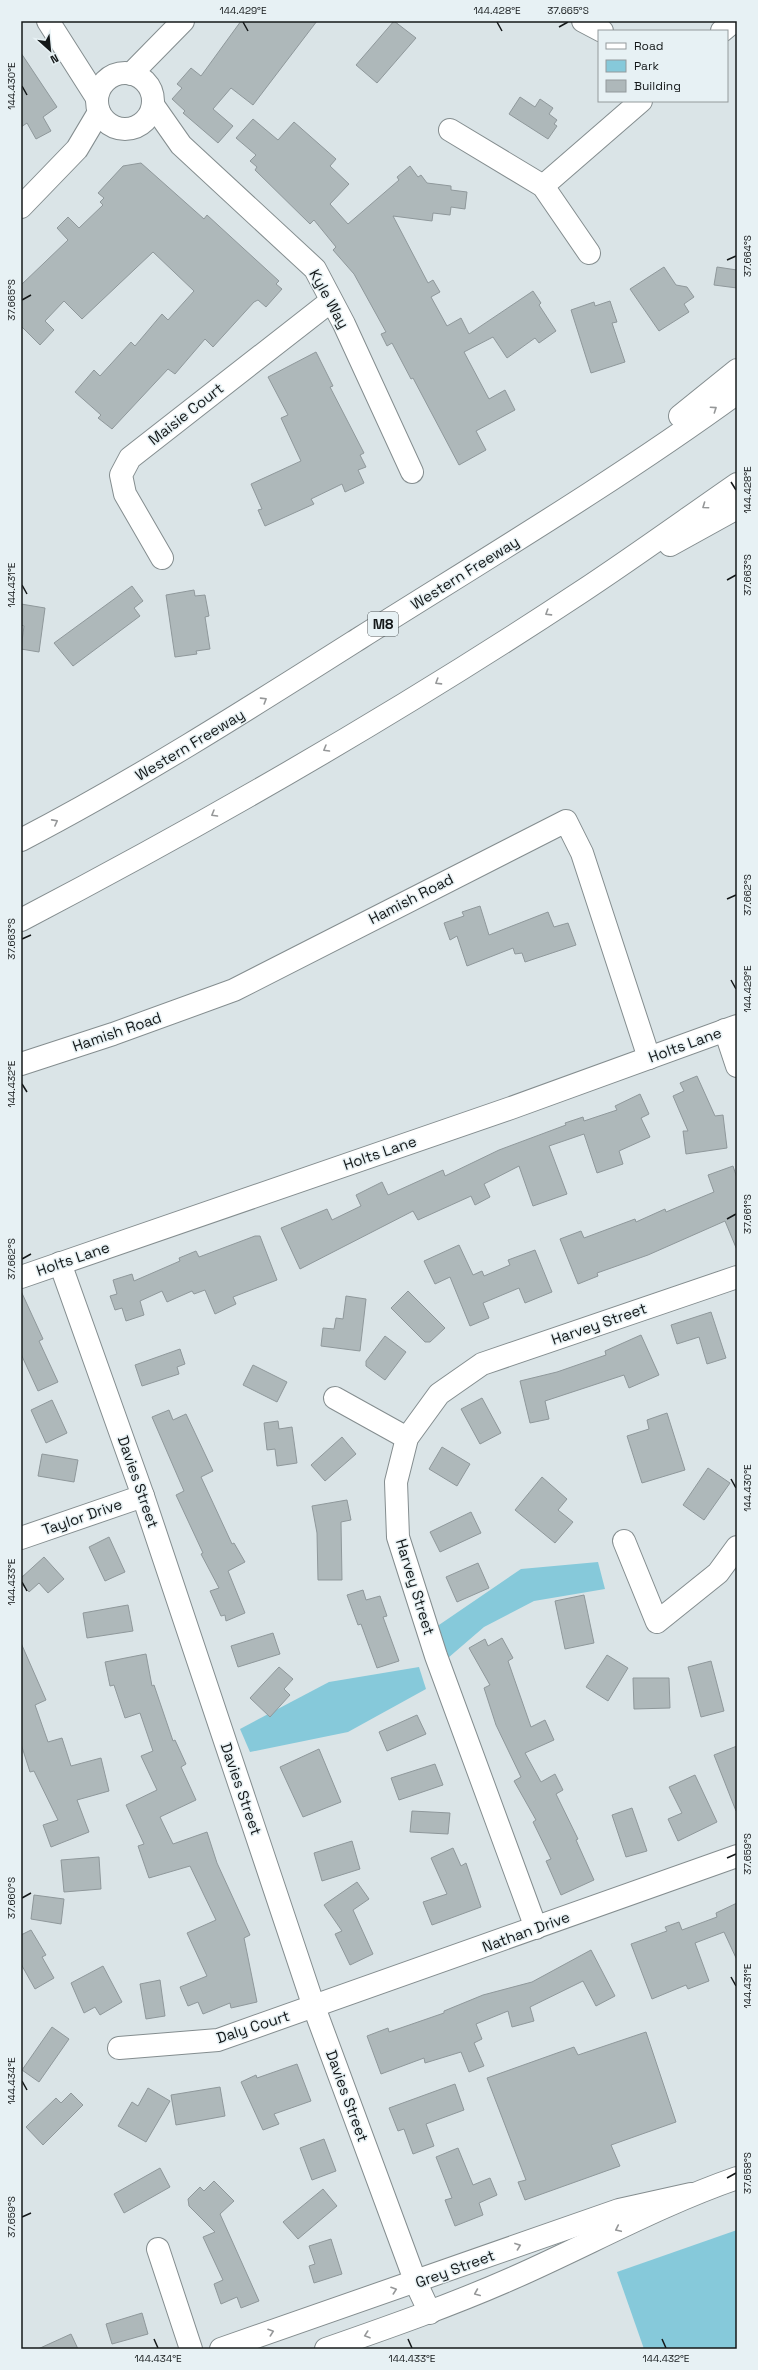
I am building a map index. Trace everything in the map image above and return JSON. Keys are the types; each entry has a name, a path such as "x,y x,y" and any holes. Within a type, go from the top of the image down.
{"main road":[{"path":"48,21 70,53 111,126 127,128"},
{"path":"21,207 76,150 98,105 103,84 124,74 162,44 183,21"},
{"path":"583,21 600,30"},
{"path":"723,30 734,21"},
{"path":"76,150 147,119 162,44"},
{"path":"70,53 124,74 139,77 152,97"},
{"name":"Kyle Way","path":"152,97 181,145 315,269 412,472"},
{"path":"543,186 639,102"},
{"name":"Kyle Way","path":"127,128 181,145"},
{"path":"450,130 543,186 589,253"},
{"name":"Maisie Court","path":"162,558 125,494 121,475 130,458 331,301"},
{"path":"538,528 737,370"},
{"name":"Western Freeway","path":"21,840 123,785 199,740 538,528 737,393"},
{"path":"21,920 182,833 401,705 581,592 737,484"},
{"path":"581,592 737,508"},
{"name":"Hamish Road","path":"21,1064 120,1032 234,990 566,821 582,853 649,1058"},
{"path":"731,1028 737,1066"},
{"name":"Holts Lane","path":"21,1277 511,1108 731,1028"},
{"name":"Davies Street","path":"60,1263 143,1496 314,2007 416,2283 430,2313"},
{"name":"Harvey Street","path":"536,1928 436,1656 398,1537 396,1482 406,1438 439,1394 482,1364 737,1276"},
{"path":"335,1398 406,1438"},
{"name":"Taylor Drive","path":"21,1538 143,1496"},
{"path":"624,1541 657,1622 718,1573 737,1547"},
{"name":"Nathan Drive","path":"314,2007 737,1856"},
{"name":"Daly Court","path":"119,2048 218,2040 314,2007"},
{"name":"Grey Street","path":"326,2349 430,2313 513,2278 691,2194 737,2178"},
{"name":"Grey Street","path":"221,2349 416,2283 620,2210 691,2194"},
{"path":"158,2249 190,2349"}],"green space":[{"path":"598,1562 605,1589 534,1601 484,1627 448,1658 436,1627 521,1569"},
{"path":"419,1667 426,1689 348,1732 250,1752 240,1729 329,1682"},
{"path":"737,2230 737,2349 644,2349 617,2272"}],"building":[{"path":"241,21 317,21 253,105 231,88 213,109 233,126 218,143 183,113 185,111 172,99 182,88 177,84 191,68 201,76"},
{"path":"394,21 416,38 377,83 356,65"},
{"path":"21,53 57,107 43,117 51,131 36,139 27,123 21,127"},
{"path":"520,97 535,107 540,99 553,108 549,114 557,120 554,124 557,126 548,139 509,114"},
{"path":"253,119 278,140 294,122 336,159 330,166 349,184 330,204 348,224 399,180 397,177 410,166 418,177 421,175 427,183 451,186 451,190 467,192 465,209 451,207 450,215 433,213 432,221 393,216 428,283 433,280 440,292 431,297 447,326 461,318 469,334 533,291 541,303 539,305 556,331 539,343 535,338 507,358 493,337 464,352 489,399 505,390 515,410 476,431 486,450 459,465 413,378 411,379 392,343 387,346 381,334 386,332 354,274 333,250 336,247 314,220 310,224 255,170 257,167 250,161 256,155 236,138"},
{"path":"141,163 204,219 207,215 279,281 276,284 282,289 266,307 258,300 254,302 213,347 205,339 175,374 168,369 112,429 98,418 101,415 75,392 94,370 100,376 131,342 135,346 162,314 168,320 194,291 153,252 82,319 64,301 45,321 54,330 40,345 21,326 21,285 68,240 57,228 68,217 79,228 103,205 100,202 104,198 98,193 123,166"},
{"path":"664,267 676,285 687,287 694,297 684,304 689,312 659,331 630,289"},
{"path":"717,267 737,270 737,288 714,285"},
{"path":"610,301 617,322 612,323 625,362 591,373 571,310 594,302 595,306"},
{"path":"316,352 333,386 330,387 364,453 360,455 366,467 358,470 364,483 345,492 342,484 311,499 314,504 265,526 258,510 262,509 251,484 301,461 281,418 288,415 268,377"},
{"path":"132,586 143,601 134,608 140,616 73,666 54,643"},
{"path":"194,590 195,596 205,595 209,616 205,617 210,649 196,651 197,654 175,657 166,595"},
{"path":"21,604 45,608 39,652 21,649 24,626 21,625"},
{"path":"480,906 489,935 548,912 554,927 568,923 576,945 525,962 522,953 515,954 513,948 467,966 457,936 450,940 444,923 464,916 462,912"},
{"path":"697,1076 715,1116 723,1115 727,1148 686,1154 683,1131 688,1131 673,1096 684,1091 680,1083"},
{"path":"640,1094 649,1114 641,1118 650,1137 619,1151 623,1164 597,1173 584,1134 549,1146 567,1194 533,1206 519,1166 484,1184 490,1197 475,1205 471,1196 418,1220 413,1211 300,1269 281,1228 327,1209 332,1220 361,1206 356,1195 382,1182 388,1195 443,1170 445,1176 499,1150 566,1125 565,1123 583,1117 584,1121 617,1110 615,1106"},
{"path":"733,1166 737,1178 737,1250 725,1221 648,1255 597,1273 598,1276 578,1284 560,1239 581,1231 584,1238 635,1219 636,1222 665,1209 666,1212 714,1192 708,1175"},
{"path":"255,1236 260,1236 277,1280 233,1297 236,1304 215,1314 205,1290 194,1294 192,1291 167,1302 162,1291 140,1301 144,1315 126,1321 122,1308 115,1310 110,1296 117,1294 113,1280 132,1274 134,1281 180,1261 179,1258 196,1251 199,1257"},
{"path":"459,1245 473,1275 482,1271 484,1276 510,1265 508,1260 535,1250 552,1292 525,1303 519,1288 483,1303 489,1318 470,1326 450,1277 435,1284 424,1261"},
{"path":"21,1291 43,1339 39,1341 58,1382 38,1391 21,1354"},
{"path":"408,1291 445,1328 430,1342 425,1342 391,1308"},
{"path":"346,1296 366,1299 360,1351 321,1346 323,1328 334,1329 336,1318 343,1319"},
{"path":"711,1312 726,1358 707,1364 699,1337 677,1344 671,1325"},
{"path":"641,1335 659,1375 629,1388 624,1375 545,1401 549,1419 530,1423 520,1381 557,1372 606,1355 605,1351"},
{"path":"385,1336 406,1352 385,1380 366,1366 366,1361"},
{"path":"180,1349 185,1364 177,1367 179,1374 142,1386 135,1365"},
{"path":"253,1365 287,1382 277,1402 243,1385"},
{"path":"482,1398 501,1433 480,1444 461,1409"},
{"path":"52,1400 67,1433 46,1443 31,1410"},
{"path":"169,1410 173,1420 186,1414 213,1471 201,1477 232,1544 234,1543 245,1562 228,1571 245,1613 226,1621 225,1615 221,1616 210,1591 219,1588 201,1554 203,1553 176,1495 184,1491 152,1417"},
{"path":"667,1413 685,1470 642,1483 627,1436 649,1429 647,1420"},
{"path":"278,1421 279,1429 292,1427 297,1463 277,1466 275,1449 267,1450 264,1423"},
{"path":"342,1437 356,1454 325,1481 311,1465"},
{"path":"442,1447 470,1464 457,1486 429,1469"},
{"path":"42,1454 78,1460 74,1482 38,1476"},
{"path":"708,1468 730,1483 704,1520 683,1505"},
{"path":"542,1477 567,1499 558,1510 573,1522 555,1543 515,1510"},
{"path":"347,1500 351,1520 341,1522 342,1580 318,1580 317,1533 312,1506"},
{"path":"471,1512 481,1533 440,1552 430,1532"},
{"path":"109,1537 125,1572 105,1581 89,1547"},
{"path":"44,1557 64,1579 48,1593 39,1583 29,1592 21,1583 21,1578"},
{"path":"478,1563 489,1588 457,1602 446,1577"},
{"path":"363,1590 366,1600 380,1596 387,1616 383,1617 399,1661 377,1668 361,1624 358,1625 347,1595"},
{"path":"584,1595 594,1643 565,1649 555,1601"},
{"path":"128,1605 133,1631 87,1638 83,1613"},
{"path":"273,1633 280,1654 238,1667 231,1646"},
{"path":"502,1638 513,1658 508,1661 531,1727 545,1720 554,1740 525,1753 541,1782 555,1774 563,1790 556,1794 578,1839 576,1840 594,1880 561,1895 546,1861 551,1859 533,1822 536,1820 514,1781 521,1777 496,1725 484,1688 490,1685 469,1648 485,1639 488,1646"},
{"path":"21,1643 46,1700 35,1705 48,1742 62,1738 71,1766 101,1758 109,1791 77,1800 89,1832 51,1847 43,1825 58,1820 34,1771 30,1772 21,1744"},
{"path":"146,1654 152,1686 154,1685 173,1741 175,1740 186,1764 181,1767 196,1800 160,1817 173,1844 207,1832 217,1863 250,1935 244,1938 257,2002 231,2008 230,2003 203,2014 198,2002 188,2006 180,1987 207,1976 187,1933 216,1920 190,1866 149,1878 138,1846 144,1844 126,1805 157,1790 141,1756 153,1751 140,1713 125,1718 114,1685 110,1686 105,1662"},
{"path":"607,1655 628,1668 608,1701 586,1687"},
{"path":"711,1661 724,1711 701,1717 688,1667"},
{"path":"279,1667 293,1679 284,1689 290,1695 270,1717 250,1698"},
{"path":"633,1678 669,1678 670,1708 634,1709"},
{"path":"417,1715 426,1734 387,1751 379,1732"},
{"path":"737,1746 737,1810 736,1811 714,1755"},
{"path":"319,1749 341,1802 303,1817 280,1767"},
{"path":"435,1764 443,1785 399,1800 391,1778"},
{"path":"695,1775 717,1822 678,1841 668,1819 682,1813 669,1787"},
{"path":"632,1808 647,1851 626,1857 612,1815"},
{"path":"412,1811 450,1813 448,1834 410,1832"},
{"path":"352,1841 360,1869 322,1881 314,1853"},
{"path":"453,1848 461,1866 466,1863 481,1907 432,1925 423,1902 447,1894 431,1858"},
{"path":"99,1857 101,1889 64,1892 61,1860"},
{"path":"357,1882 369,1899 353,1910 373,1954 350,1965 335,1934 342,1931 324,1905"},
{"path":"34,1895 64,1899 61,1924 31,1919"},
{"path":"737,1903 737,1960 724,1932 695,1943 709,1981 688,1989 686,1985 652,1999 631,1944 667,1931 665,1927 679,1922 682,1930 717,1917 716,1913"},
{"path":"31,1930 46,1955 42,1957 54,1978 35,1989 21,1964 21,1935"},
{"path":"591,1950 615,1996 596,2006 583,1981 530,2007 534,2021 512,2027 508,2011 476,2024 482,2039 474,2043 484,2066 469,2072 461,2052 425,2063 424,2058 381,2074 367,2036 388,2028 389,2032 444,2013 444,2011 483,1995 532,1982"},
{"path":"103,1966 122,2002 100,2015 95,2007 84,2013 71,1983"},
{"path":"160,1980 165,2016 146,2019 140,1984"},
{"path":"52,2027 69,2039 39,2082 22,2070"},
{"path":"646,2032 676,2122 611,2145 620,2166 525,2200 518,2182 526,2180 487,2078 574,2047 578,2055"},
{"path":"297,2064 311,2101 274,2114 279,2124 263,2130 241,2082 256,2075 257,2078"},
{"path":"455,2084 464,2110 426,2124 434,2146 413,2154 404,2129 398,2131 389,2108"},
{"path":"220,2087 225,2116 176,2125 171,2095"},
{"path":"148,2088 170,2101 146,2142 118,2126 132,2102 138,2106"},
{"path":"71,2093 83,2105 43,2145 26,2127 56,2098 61,2103"},
{"path":"324,2139 336,2171 312,2180 300,2148"},
{"path":"458,2148 473,2185 490,2178 497,2195 479,2203 483,2215 455,2226 445,2200 452,2198 436,2157"},
{"path":"160,2168 170,2187 124,2213 114,2194"},
{"path":"214,2181 234,2201 220,2214 259,2301 241,2308 237,2297 221,2304 214,2284 223,2280 203,2237 215,2232 189,2206 188,2199 200,2187 204,2191"},
{"path":"323,2189 337,2206 298,2239 283,2222"},
{"path":"331,2239 342,2274 314,2283 309,2266 315,2264 309,2246"},
{"path":"142,2313 148,2334 112,2344 106,2324"},
{"path":"71,2334 78,2349 38,2349"}]}
